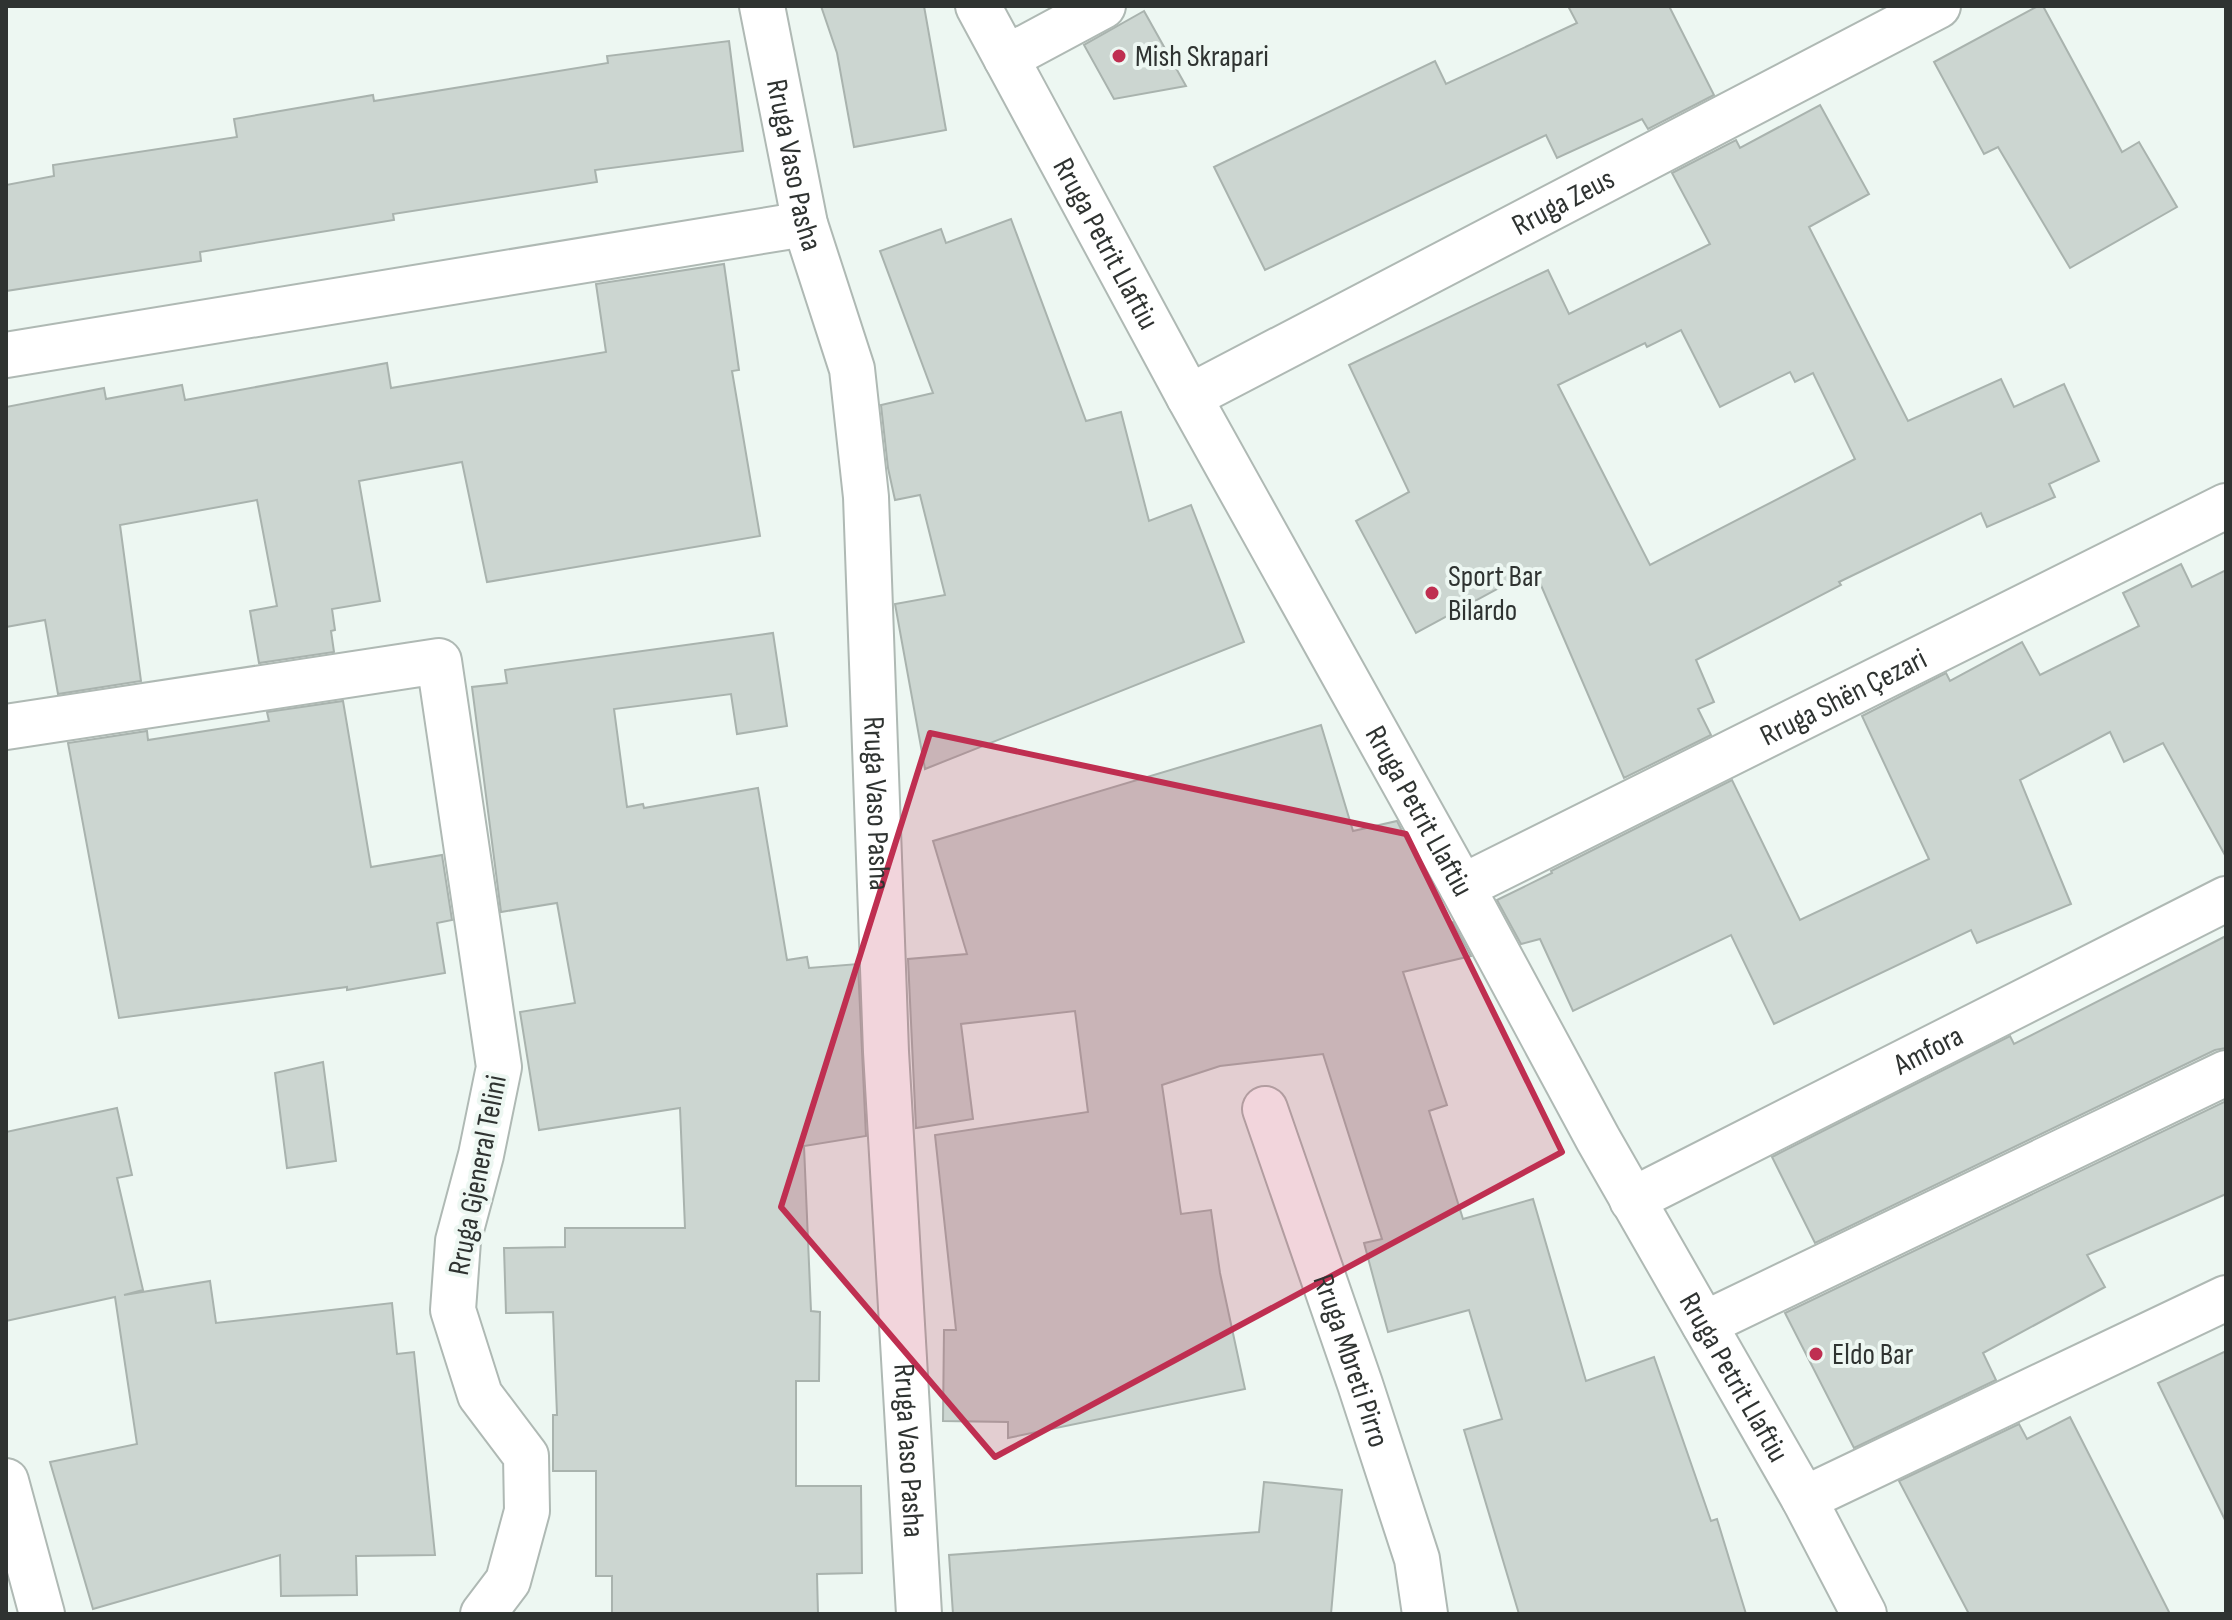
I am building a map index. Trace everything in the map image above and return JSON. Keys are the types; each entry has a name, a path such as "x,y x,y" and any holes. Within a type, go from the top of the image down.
{"street":[{"name":"Rruga Vaso Pasha","path":"762,6 805,224 852,369 866,497 886,1052 919,1614"},
{"name":"Rruga Petrit Llaftiu","path":"978,6 1189,397 1632,1200 1804,1499 1864,1614"},
{"path":"1006,58 1103,6"},
{"name":"Rruga Zeus","path":"1189,397 1938,6"},
{"path":"6,355 805,224"},
{"name":"Rruga Shën Çezari","path":"1462,887 2226,506"},
{"name":"Rruga Gjeneral Telini","path":"6,727 439,661 499,1067 481,1155 458,1241 453,1310 480,1395 526,1456 527,1511 508,1581 483,1614"},
{"name":"Amfora","path":"1632,1200 2226,899"},
{"path":"1704,1324 2226,1073"},
{"name":"Rruga Mbreti Pirro","path":"1265,1109 1417,1559 1425,1614"},
{"path":"1804,1499 2226,1298"},
{"path":"6,1481 42,1614"}],"highlighted area":[{"path":"930,733 1406,834 1562,1152 995,1457 781,1207"}],"building":[{"path":"821,6 924,6 946,130 854,147 837,53"},
{"path":"1568,6 1669,6 1714,95 1648,129 1642,119 1557,158 1546,135 1265,270 1214,167 1435,61 1446,84 1577,23"},
{"path":"2043,6 2122,152 2139,142 2177,207 2070,268 1998,147 1984,154 1934,62"},
{"path":"1144,11 1186,86 1114,99 1084,45"},
{"path":"729,41 743,151 595,170 597,182 393,214 394,220 200,252 201,261 6,291 6,185 54,176 53,165 237,137 234,119 373,95 374,101 608,63 607,56"},
{"path":"1820,105 1869,194 1809,227 1908,421 2001,379 2014,407 2064,384 2099,461 2049,484 2055,497 1987,527 1981,513 1839,582 1841,585 1696,660 1714,702 1698,709 1711,735 1624,778 1534,569 1416,633 1356,521 1409,492 1349,365 1548,270 1569,314 1710,244 1672,173 1736,140 1740,148","holes":["1681,330 1720,407 1790,372 1795,382 1813,373 1855,459 1650,565 1558,385 1645,343 1647,347"]},
{"path":"1011,219 1086,421 1121,412 1149,521 1191,505 1244,642 925,769 895,604 945,595 920,495 895,500 881,405 933,393 880,251 941,229 946,243"},
{"path":"724,264 739,370 732,371 760,536 487,582 462,462 359,481 380,601 332,609 334,652 259,663 250,611 277,606 257,500 120,525 141,681 58,694 45,620 6,627 6,407 104,388 106,399 182,385 185,400 387,363 391,388 606,352 596,284"},
{"path":"2181,564 2192,587 2226,570 2226,857 2163,743 2124,762 2110,732 2020,780 2071,904 1977,943 1971,930 1774,1024 1731,935 1573,1011 1540,939 1521,944 1497,900 1732,780 1800,920 1929,859 1862,716 1946,673 1950,681 2022,642 2040,675 2139,626 2123,593"},
{"path":"773,633 787,726 737,734 731,694 614,709 627,807 643,804 644,808 758,788 787,960 807,957 809,968 858,964 866,1136 804,1146 811,1311 820,1312 819,1381 796,1381 796,1486 861,1486 862,1573 817,1574 818,1614 612,1614 612,1576 596,1576 596,1471 553,1471 553,1415 557,1415 553,1312 506,1313 504,1248 565,1247 565,1228 685,1228 680,1108 539,1130 520,1012 575,1003 557,903 501,912 472,687 507,683 505,670"},
{"path":"343,701 371,867 442,855 452,920 437,923 445,973 347,990 347,987 119,1018 68,743 147,731 148,740 269,721 267,712"},
{"path":"1321,725 1353,831 1397,821 1449,924 1453,922 1471,956 1403,972 1447,1105 1429,1111 1463,1219 1533,1199 1586,1381 1654,1357 1711,1521 1717,1519 1746,1614 1519,1614 1464,1430 1502,1419 1469,1310 1388,1332 1364,1243 1382,1239 1323,1054 1220,1066 1162,1085 1181,1214 1211,1210 1220,1273 1245,1389 1008,1438 1008,1422 943,1421 944,1330 956,1330 935,1135 1088,1112 1075,1011 961,1024 973,1119 916,1128 908,959 967,954 933,841"},
{"path":"2226,936 2226,1048 2215,1050 1815,1243 1772,1157 2010,1036 2014,1044"},
{"path":"323,1062 336,1161 287,1168 275,1073"},
{"path":"2226,1101 2226,1194 2087,1255 2105,1287 1983,1353 1996,1380 1854,1448 1785,1313"},
{"path":"117,1108 132,1175 117,1178 143,1290 124,1295 210,1281 216,1323 392,1303 397,1354 414,1352 435,1555 356,1556 357,1595 281,1596 280,1555 93,1609 50,1462 137,1444 115,1297 6,1321 6,1132"},
{"path":"2226,1351 2226,1522 2158,1383"},
{"path":"2070,1417 2170,1614 1969,1614 1899,1481 2019,1424 2027,1439"},
{"path":"1264,1482 1342,1490 1331,1614 953,1614 949,1555 1259,1532"}],"place":[{"name":"Mish Skrapari","path":"1119,56"},
{"name":"Sport Bar Bilardo","path":"1432,593"},
{"name":"Eldo Bar","path":"1816,1354"}]}
